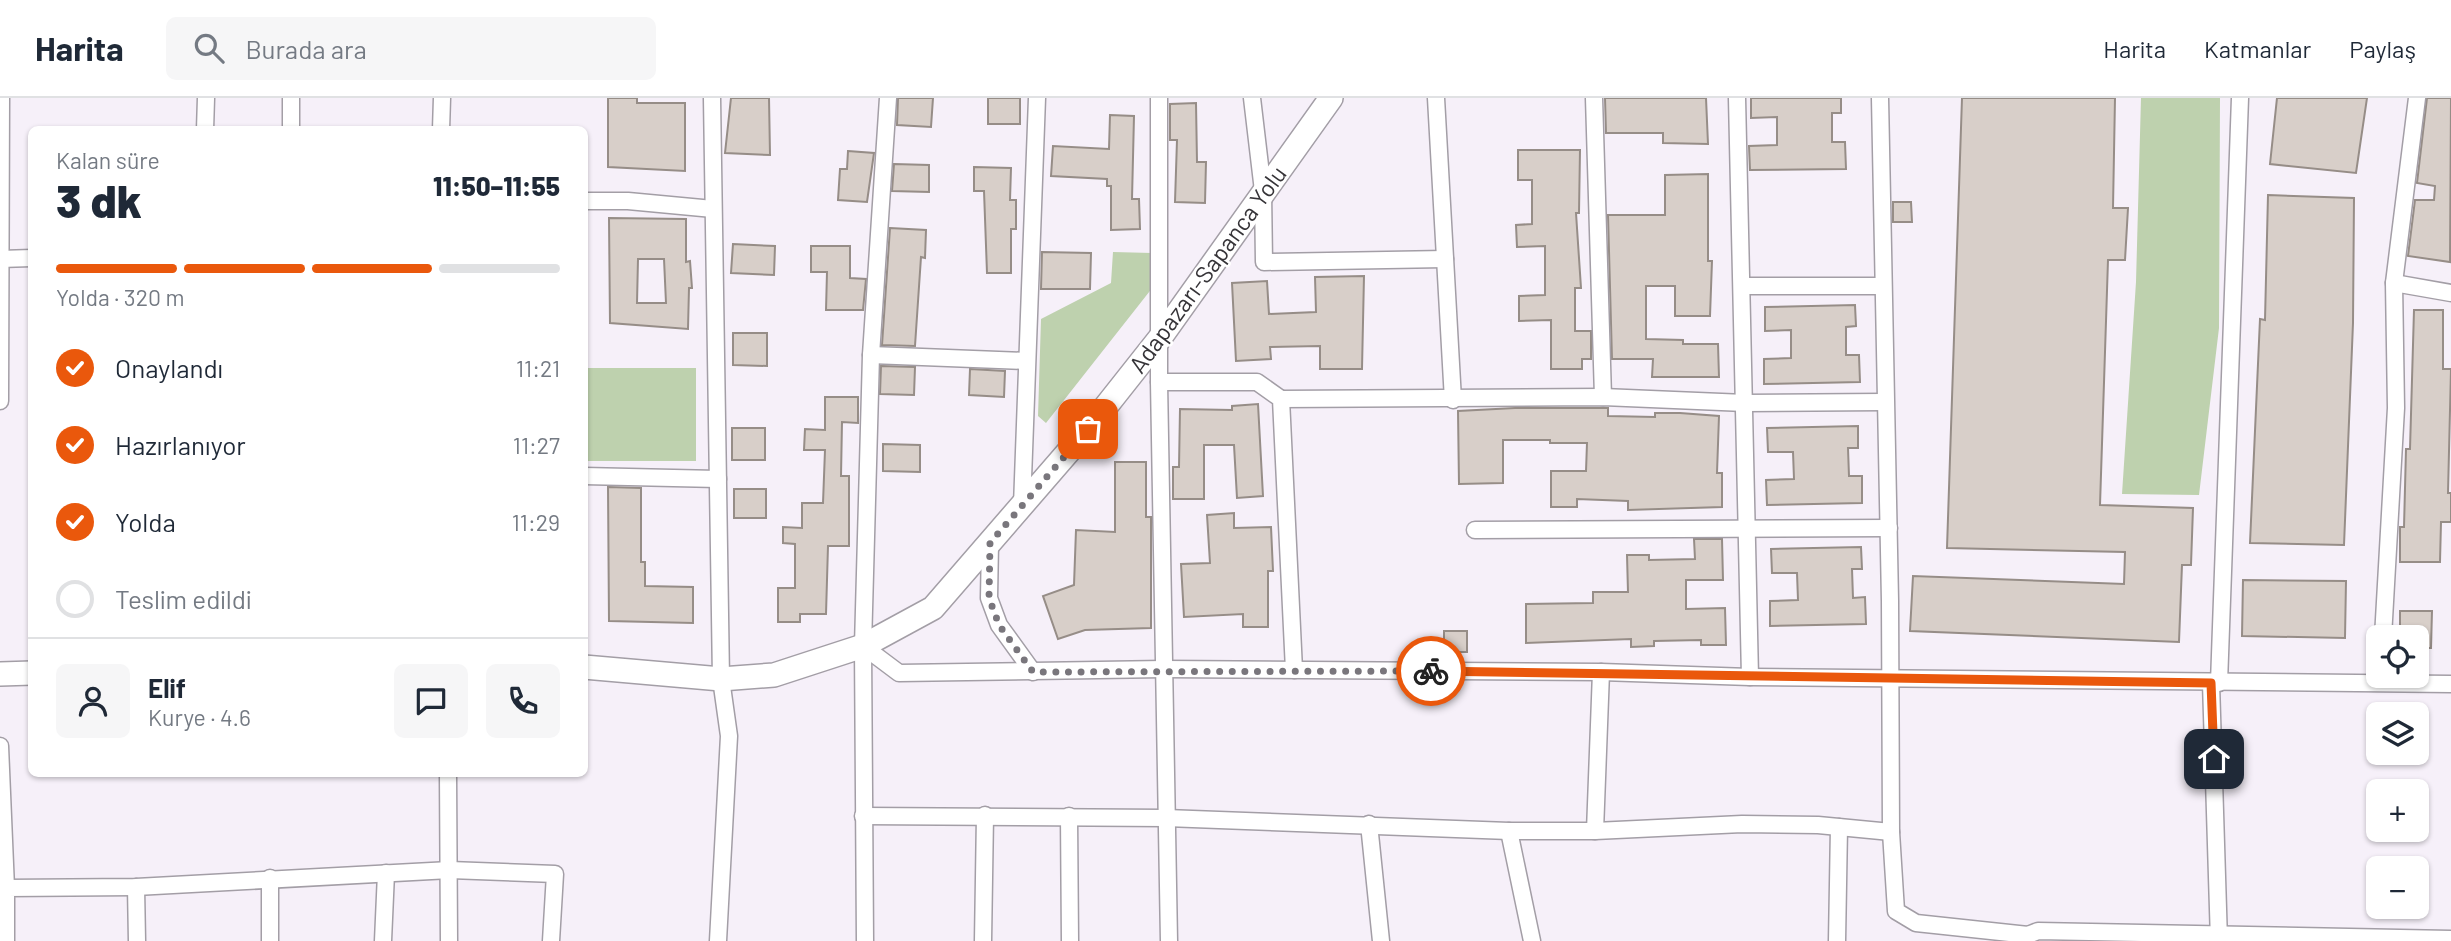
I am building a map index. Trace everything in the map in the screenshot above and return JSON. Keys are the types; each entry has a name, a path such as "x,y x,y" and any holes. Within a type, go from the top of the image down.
{"main road":[{"name":"Adapazarı-Sapanca Yolu","path":"588,667 721,679 774,676 863,646 933,608 1088,429 1160,338 1331,98"},
{"path":"0,674 28,673"}],"street":[{"path":"0,401 1,98"},
{"path":"205,126 206,98"},
{"path":"290,126 291,98"},
{"path":"441,126 442,98"},
{"path":"712,98 721,679 729,736 718,941"},
{"path":"865,941 863,646 871,355 888,98"},
{"path":"1022,506 1037,98"},
{"path":"1159,98 1159,383 1169,941"},
{"path":"1252,98 1264,191 1264,262 1445,259"},
{"path":"1436,98 1453,400"},
{"path":"1594,98 1603,397"},
{"path":"1737,98 1749,529 1750,677"},
{"path":"1880,98 1881,286 1889,528 1891,832 1896,911 1916,923 2028,938 2038,931 2219,939 2368,935 2451,939"},
{"path":"2219,939 2215,683 2240,98"},
{"path":"2384,625 2396,408 2394,283 2417,98"},
{"path":"588,201 628,201 713,209"},
{"path":"1,259 28,258"},
{"path":"2394,283 2451,293"},
{"path":"1742,286 1881,286"},
{"path":"871,355 1026,361"},
{"path":"1159,383 1257,382 1281,399 1603,397 1745,403 1884,402"},
{"path":"1281,399 1294,670"},
{"path":"588,476 718,479"},
{"path":"1475,530 1889,528"},
{"path":"990,543 989,598 999,625 1033,672"},
{"path":"863,646 899,673 1164,669 1601,672 1750,677 2215,683 2366,680"},
{"path":"1595,831 1601,672"},
{"path":"2429,683 2451,684"},
{"path":"0,746 6,941"},
{"path":"448,777 449,941"},
{"path":"983,941 985,815"},
{"path":"863,816 1166,818 1508,831 1595,831 1742,824 1839,827 1891,832"},
{"path":"1069,816 1070,941"},
{"path":"1369,824 1381,941"},
{"path":"1837,941 1839,827"},
{"path":"1508,831 1532,941"},
{"path":"6,888 136,887 450,870 555,874 551,941"},
{"path":"383,941 386,873"},
{"path":"270,878 270,941"},
{"path":"136,887 138,941"}],"green space":[{"path":"2141,98 2220,98 2219,328 2199,495 2122,494 2136,282"},
{"path":"1113,252 1152,253 1153,287 1046,423 1038,416 1041,319 1111,283"},
{"path":"588,368 696,368 696,461 588,461"}],"building":[{"path":"608,98 637,98 637,103 685,103 685,171 608,167"},
{"path":"731,98 769,98 770,155 725,153"},
{"path":"898,98 933,98 931,127 897,125"},
{"path":"988,98 1020,98 1020,124 988,124"},
{"path":"1605,98 1706,98 1708,144 1663,143 1663,133 1606,133"},
{"path":"1751,98 1841,98 1841,113 1832,113 1832,142 1845,142 1846,169 1750,170 1749,146 1777,145 1777,117 1751,118"},
{"path":"1962,98 2115,98 2113,208 2128,208 2125,260 2108,260 2100,505 2193,508 2191,565 2182,565 2179,642 1910,631 1913,576 2124,584 2125,552 1947,548"},
{"path":"2277,98 2367,98 2356,173 2270,164"},
{"path":"2427,98 2451,98 2450,262 2408,256 2415,200 2434,200 2435,186 2417,183"},
{"path":"1196,103 1197,162 1206,162 1205,203 1175,202 1177,140 1170,140 1170,104"},
{"path":"1110,115 1134,116 1132,199 1139,199 1140,229 1111,230 1111,186 1107,186 1107,179 1051,176 1053,146 1109,149"},
{"path":"1518,150 1580,150 1579,213 1576,213 1581,288 1575,288 1575,331 1591,331 1591,359 1582,359 1582,369 1551,369 1551,320 1519,321 1519,296 1545,295 1545,246 1517,247 1516,225 1532,224 1532,180 1518,180"},
{"path":"848,151 874,153 867,202 838,200 840,169 847,169"},
{"path":"894,164 929,165 929,192 892,191"},
{"path":"974,167 1011,168 1010,200 1016,200 1016,229 1011,229 1011,273 987,273 984,191 974,191"},
{"path":"1708,174 1708,261 1712,261 1710,316 1675,316 1675,286 1646,286 1646,339 1683,340 1683,344 1718,344 1719,377 1652,377 1653,359 1612,359 1608,215 1665,215 1665,175"},
{"path":"2268,195 2354,198 2353,323 2344,545 2250,543 2260,319 2265,320"},
{"path":"1893,202 1911,202 1912,222 1893,222"},
{"path":"609,218 686,219 686,262 690,261 692,288 689,288 688,329 610,323","holes":["638,259 664,259 666,303 637,303"]},
{"path":"890,228 926,230 925,258 921,257 915,346 882,345"},
{"path":"733,244 775,246 774,275 731,273"},
{"path":"811,246 850,246 850,278 866,279 863,310 826,310 827,272 811,272"},
{"path":"1042,252 1091,253 1090,289 1041,289"},
{"path":"1364,276 1362,369 1320,369 1320,346 1270,347 1271,359 1236,361 1232,283 1267,281 1269,314 1316,312 1315,277"},
{"path":"1855,305 1856,326 1846,327 1846,355 1859,355 1860,382 1764,384 1764,359 1791,358 1791,330 1765,331 1765,307"},
{"path":"2414,310 2443,310 2443,369 2451,369 2448,493 2451,493 2451,522 2441,522 2440,562 2400,562 2400,527 2404,527 2406,449 2410,449"},
{"path":"733,333 767,333 767,366 733,365"},
{"path":"881,366 915,367 914,395 880,394"},
{"path":"970,369 1005,371 1004,397 969,395"},
{"path":"825,397 858,397 858,423 842,422 841,476 849,476 849,546 828,546 826,614 800,614 800,622 778,622 778,588 795,588 795,544 783,543 783,527 802,528 802,503 823,503 825,450 804,450 805,429 825,430"},
{"path":"1258,404 1263,496 1237,498 1234,445 1204,445 1204,499 1173,499 1173,467 1179,467 1180,409 1232,410 1232,406"},
{"path":"1608,408 1608,416 1655,417 1655,413 1680,413 1719,416 1717,473 1722,473 1722,507 1628,510 1628,501 1577,499 1577,507 1551,507 1551,471 1586,471 1587,443 1503,440 1503,483 1459,484 1458,411"},
{"path":"1858,426 1858,448 1848,448 1849,476 1862,476 1862,503 1767,505 1766,480 1794,479 1793,452 1768,452 1767,428"},
{"path":"732,428 765,428 765,460 732,460"},
{"path":"883,444 920,445 920,472 883,471"},
{"path":"1115,462 1146,462 1146,517 1151,517 1151,628 1085,630 1058,639 1043,596 1074,585 1076,530 1115,532"},
{"path":"608,487 641,488 641,562 645,562 645,586 693,587 693,623 609,621"},
{"path":"734,489 766,489 766,518 734,518"},
{"path":"1234,513 1234,528 1271,527 1273,571 1268,571 1268,627 1243,627 1243,614 1184,617 1181,564 1210,563 1207,515"},
{"path":"1694,539 1722,539 1723,580 1686,580 1686,609 1725,608 1726,645 1701,645 1701,640 1654,641 1654,646 1631,647 1631,639 1526,643 1526,604 1593,603 1593,592 1628,592 1627,555 1649,555 1649,560 1695,559"},
{"path":"1861,547 1862,569 1852,569 1853,598 1865,597 1866,624 1770,626 1770,601 1798,600 1797,573 1772,573 1771,549"},
{"path":"2243,580 2346,581 2345,638 2242,636"},
{"path":"2400,611 2432,611 2431,648 2429,625 2400,625"},
{"path":"1444,631 1467,631 1467,652 1444,652"}],"way so far":[{"path":"1088,429 990,543 989,598 999,625 1033,672 1164,669 1431,671"}],"route":[{"path":"1431,671 2211,683 2214,759"}]}
